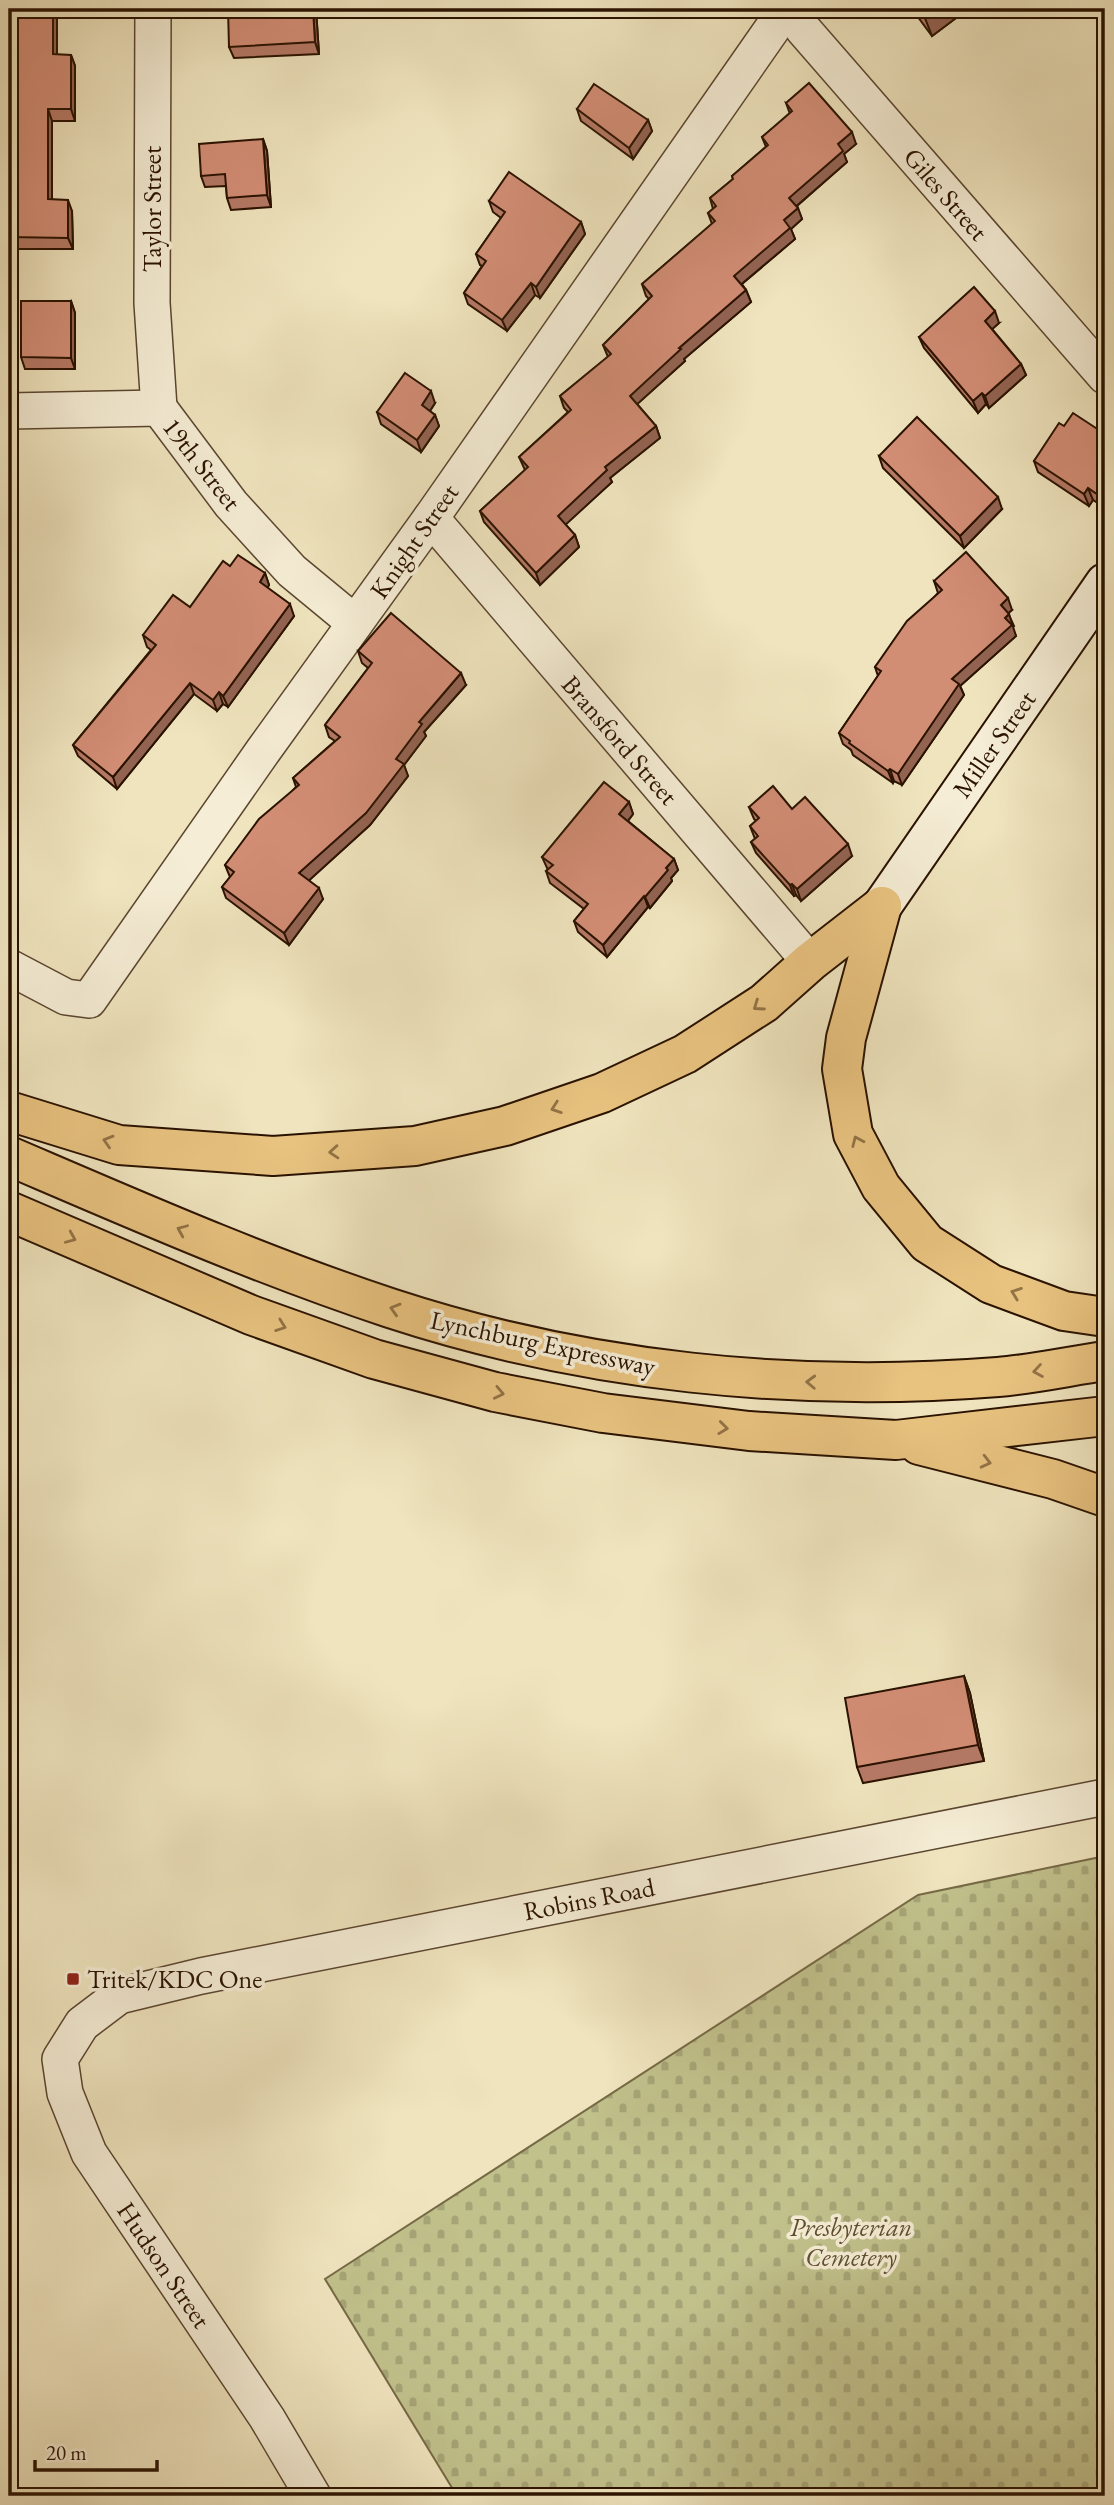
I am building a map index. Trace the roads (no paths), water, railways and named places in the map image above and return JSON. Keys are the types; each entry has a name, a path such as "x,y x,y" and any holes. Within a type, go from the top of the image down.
{"highway":[{"path":"9,1111 118,1145 273,1156 415,1146 505,1126 602,1093 685,1054 764,1003 810,962 882,906"},
{"path":"882,906 845,1038 842,1069 853,1133 881,1188 928,1243 990,1284 1065,1311 1105,1317"},
{"name":"Lynchburg Expressway","path":"9,1156 225,1249 392,1309 505,1340 640,1366 778,1381 875,1384 1001,1377 1105,1361"},
{"name":"Lynchburg Expressway","path":"9,1211 251,1315 373,1359 495,1392 603,1413 749,1431 896,1440 1105,1416"},
{"path":"896,1440 1053,1479 1105,1497"}],"main road":[{"name":"Miller Street","path":"882,906 1105,583"}],"street":[{"name":"Taylor Street","path":"153,9 152,303 159,408"},
{"name":"Knight Street","path":"9,967 66,997 89,1000 431,518 786,9"},
{"name":"Giles Street","path":"793,9 803,29 1105,376"},
{"name":"19th Street","path":"9,411 159,408 231,504 283,562 355,623"},
{"name":"Bransford Street","path":"431,518 810,962"},
{"name":"Robins Road","path":"82,2024 120,1996 201,1976 1105,1797"},
{"name":"Hudson Street","path":"82,2024 60,2059 65,2093 89,2153 267,2418 313,2496"}],"place":[{"name":"Tritek/KDC One","path":"73,1979"}],"park label":[{"name":"Presbyterian Cemetery","path":"851,2242"}]}
